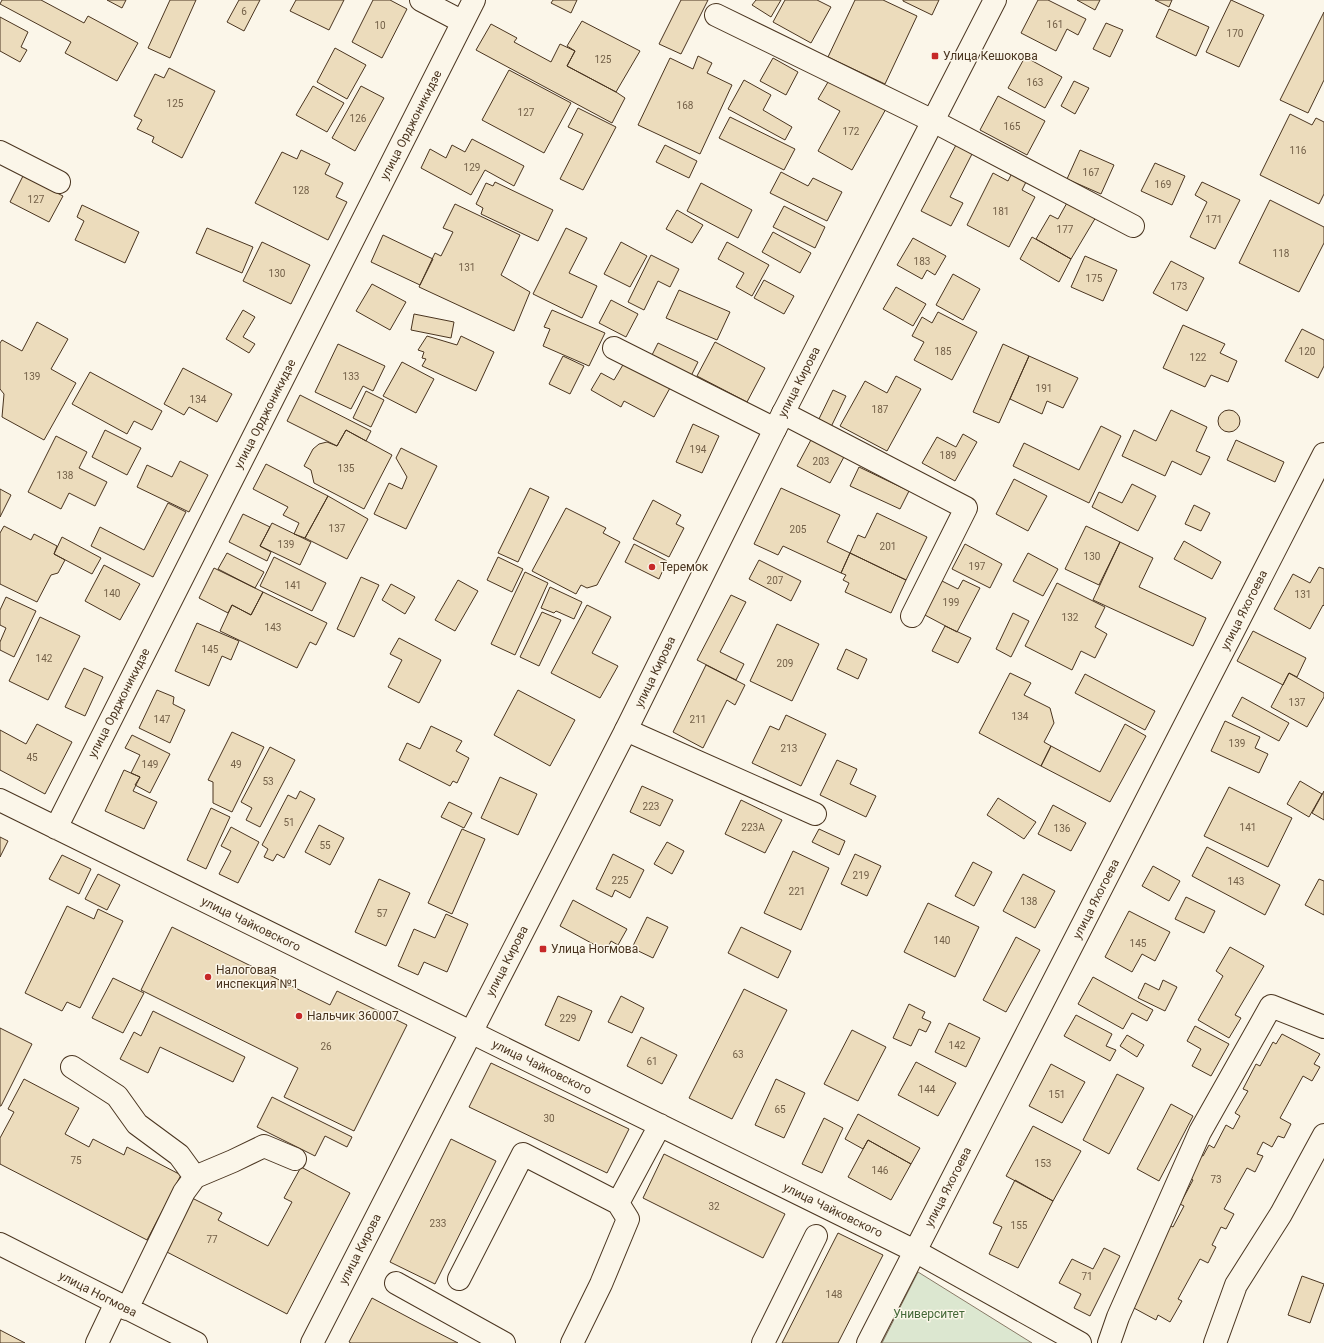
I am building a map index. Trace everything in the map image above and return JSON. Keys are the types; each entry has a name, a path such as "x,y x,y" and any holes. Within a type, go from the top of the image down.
{"street":[{"path":"421,0 464,22"},
{"name":"улица Орджоникидзе","path":"56,828 474,0"},
{"name":"улица Кирова","path":"312,1343 626,730 779,421 995,0"},
{"path":"716,16 933,121 1133,226"},
{"path":"0,152 59,182"},
{"path":"614,348 779,421 966,508 912,616"},
{"name":"улица Яхогоева","path":"868,1343 1324,454"},
{"path":"626,730 815,814"},
{"name":"улица Чайковского","path":"0,800 915,1251 1080,1343"},
{"path":"1109,1343 1118,1317 1200,1132 1272,1006 1324,1027"},
{"path":"72,1067 116,1096 137,1124 179,1155 195,1177"},
{"path":"618,1203 660,1125"},
{"path":"1215,1343 1236,1285 1281,1214 1324,1135"},
{"path":"97,1343 122,1306 184,1192 195,1177 233,1162 264,1146 295,1159"},
{"path":"459,1279 523,1154 618,1203 628,1219 601,1284 572,1343"},
{"path":"763,1343 816,1236"},
{"name":"улица Ногмова","path":"0,1244 196,1343"},
{"path":"396,1283 504,1343"}],"green space":[{"name":"Университет","path":"918,1272 1032,1343 882,1343"}],"building":[{"path":"2,0 41,0 84,23 88,16 138,43 117,81 65,53 71,42 0,4"},
{"path":"107,0 126,0 122,8"},
{"path":"170,0 196,0 170,58 148,48"},
{"path":"239,0 260,0 244,31 227,22"},
{"path":"296,0 344,0 329,30 290,11"},
{"path":"373,0 390,0 407,9 382,58 352,42"},
{"path":"553,0 577,0 571,13 551,3"},
{"path":"681,0 708,0 681,54 659,44"},
{"path":"756,0 781,0 771,17 752,5"},
{"path":"785,0 817,0 831,7 811,43 773,22"},
{"path":"855,0 883,0 917,16 885,84 828,57"},
{"path":"903,0 939,0 932,15"},
{"path":"1038,0 1048,0 1086,19 1078,35 1067,29 1056,51 1021,33"},
{"path":"1077,0 1100,0 1095,10"},
{"path":"1155,0 1172,0 1169,7"},
{"path":"1231,0 1264,15 1239,67 1206,52"},
{"path":"1169,9 1209,27 1196,56 1156,37"},
{"path":"1324,12 1324,80 1308,113 1280,100"},
{"path":"0,17 28,32 21,47 27,50 20,62 0,51"},
{"path":"582,21 640,51 616,92 567,66 575,51 567,46"},
{"path":"1106,23 1123,30 1110,57 1093,49"},
{"path":"491,24 517,38 514,42 551,62 560,44 575,51 567,66 625,98 612,123 476,50"},
{"path":"335,48 366,65 347,99 317,82"},
{"path":"698,56 712,63 707,73 732,85 700,154 638,125 670,58 693,69"},
{"path":"1025,57 1062,77 1045,108 1008,88"},
{"path":"773,58 798,72 786,95 760,81"},
{"path":"169,68 215,91 182,158 152,142 154,137 137,129 142,120 134,116 155,74 164,78"},
{"path":"509,70 571,103 544,153 482,120"},
{"path":"831,77 887,107 852,170 818,151 840,111 818,99"},
{"path":"744,80 771,95 763,110 792,127 785,140 728,109"},
{"path":"1074,81 1089,88 1075,114 1061,106"},
{"path":"313,86 344,103 327,132 296,115"},
{"path":"361,86 384,98 355,151 332,138"},
{"path":"998,96 1045,121 1027,155 980,130"},
{"path":"578,108 616,127 583,190 560,179 583,134 568,127"},
{"path":"1290,114 1312,125 1316,118 1324,122 1324,194 1319,204 1260,175"},
{"path":"730,117 795,149 784,170 719,138"},
{"path":"472,139 524,166 514,186 485,170 471,195 421,168 430,149 446,158 452,145 465,152"},
{"path":"665,145 697,161 689,178 656,162"},
{"path":"956,145 972,154 950,197 963,203 951,226 921,211"},
{"path":"301,150 330,164 325,174 343,183 336,197 347,202 328,240 255,203 282,152 297,159"},
{"path":"1080,150 1114,165 1101,194 1067,179"},
{"path":"1155,163 1185,176 1172,205 1141,191"},
{"path":"781,172 808,186 813,178 842,192 827,221 770,193"},
{"path":"993,173 1008,181 1012,173 1027,180 1022,190 1035,197 1009,247 967,225"},
{"path":"23,176 63,196 49,222 10,202"},
{"path":"495,182 553,210 538,241 481,214 483,208 476,204 486,183 493,186"},
{"path":"1202,182 1240,200 1215,249 1190,237 1207,202 1195,195"},
{"path":"701,183 752,210 738,238 687,211"},
{"path":"1270,200 1324,227 1324,243 1299,292 1239,263"},
{"path":"1068,201 1096,217 1071,259 1036,239 1050,215 1058,219"},
{"path":"455,204 520,235 501,275 530,292 514,331 419,287 435,253 441,256 453,232 443,228"},
{"path":"82,205 139,232 125,263 75,240 84,221 77,217"},
{"path":"784,206 825,227 815,248 773,227"},
{"path":"677,210 703,225 692,243 666,229"},
{"path":"207,228 253,247 242,273 196,253"},
{"path":"566,228 587,238 569,273 597,286 582,318 533,294"},
{"path":"773,232 811,253 800,273 762,252"},
{"path":"383,235 433,259 420,285 371,262"},
{"path":"1032,237 1071,259 1059,282 1020,259"},
{"path":"913,238 946,256 935,275 927,270 922,279 897,265"},
{"path":"262,242 310,265 291,304 243,281"},
{"path":"621,242 647,256 630,287 604,274"},
{"path":"727,242 769,265 752,296 736,287 744,273 718,259"},
{"path":"651,255 679,269 670,287 658,281 644,310 628,302"},
{"path":"1085,256 1117,270 1103,301 1071,287"},
{"path":"1171,261 1204,278 1187,311 1153,293"},
{"path":"953,274 980,289 963,320 936,305"},
{"path":"764,280 794,296 784,314 754,298"},
{"path":"372,284 406,302 390,330 356,311"},
{"path":"896,287 926,304 913,326 883,309"},
{"path":"679,290 730,312 717,340 666,318"},
{"path":"611,300 638,314 626,337 599,323"},
{"path":"243,310 255,317 243,337 255,344 249,353 226,339"},
{"path":"552,310 605,333 589,366 543,346 550,329 544,327"},
{"path":"938,312 977,332 952,380 914,360 924,342 912,336 922,317 932,323"},
{"path":"414,314 454,322 451,338 411,330"},
{"path":"37,322 68,339 51,369 76,383 44,440 2,417 4,394 0,389 0,343 2,340 22,351"},
{"path":"1183,325 1225,344 1220,353 1237,361 1228,382 1211,375 1205,387 1163,368"},
{"path":"1302,329 1324,340 1324,366 1318,378 1285,361"},
{"path":"427,336 457,345 461,336 494,352 476,391 422,366 426,359 422,358 424,352 418,350"},
{"path":"715,342 765,368 747,402 697,376"},
{"path":"658,343 698,362 691,376 651,357"},
{"path":"338,344 385,366 373,391 363,386 351,409 315,392"},
{"path":"1003,344 1029,356 999,423 973,412"},
{"path":"563,356 584,366 570,394 549,384"},
{"path":"1029,356 1078,378 1063,408 1047,401 1042,414 1010,399"},
{"path":"402,362 434,379 416,413 383,396"},
{"path":"624,363 670,388 654,417 624,401 621,407 591,390 601,373 614,380"},
{"path":"183,368 232,394 217,422 189,407 184,415 164,404"},
{"path":"90,372 162,411 152,430 134,421 127,434 72,404"},
{"path":"896,376 921,389 887,451 840,426 865,381 887,393"},
{"path":"833,390 846,396 830,429 817,423"},
{"path":"366,391 384,400 371,427 353,418"},
{"path":"300,395 371,431 366,441 346,430 337,446 287,421"},
{"path":"1171,410 1207,427 1196,451 1210,457 1201,475 1172,461 1165,476 1122,456 1134,430 1156,441"},
{"path":"1229,410 1233,411 1239,417 1239,425 1233,431 1229,432 1225,431 1219,425 1218,421 1219,417 1225,411"},
{"path":"693,424 719,436 702,473 676,462"},
{"path":"1101,426 1121,436 1089,503 1013,466 1024,443 1079,470"},
{"path":"105,430 141,448 127,475 92,457"},
{"path":"346,430 392,455 364,509 314,483 311,470 304,466 313,449 319,444 327,442 337,446"},
{"path":"963,434 977,442 955,481 922,463 937,437 956,447"},
{"path":"56,436 87,452 79,468 107,482 95,506 69,493 61,509 28,492"},
{"path":"812,438 845,455 830,483 797,466"},
{"path":"1236,440 1284,462 1275,482 1227,460"},
{"path":"401,448 437,466 406,529 374,514 389,483 402,489 407,477 396,458"},
{"path":"180,461 208,475 189,512 137,487 147,465 172,477"},
{"path":"266,464 328,496 305,538 294,534 299,523 283,515 288,507 253,489"},
{"path":"859,467 909,491 900,509 850,486"},
{"path":"1014,479 1047,496 1028,531 996,514"},
{"path":"1132,484 1156,496 1138,531 1092,507 1099,492 1122,503"},
{"path":"530,488 549,497 518,562 498,553"},
{"path":"781,488 840,515 827,542 850,553 841,573 783,546 778,555 754,544"},
{"path":"0,489 11,495 0,517"},
{"path":"328,496 368,519 347,559 305,538"},
{"path":"653,500 681,515 676,524 684,528 669,557 633,539"},
{"path":"168,503 186,512 153,577 91,546 100,527 144,550"},
{"path":"1194,505 1210,513 1201,531 1185,524"},
{"path":"566,508 606,528 603,533 620,542 597,585 587,588 581,585 576,594 532,571"},
{"path":"877,513 927,537 906,580 850,553 858,535 865,538"},
{"path":"243,514 270,527 260,546 271,552 267,561 229,542"},
{"path":"272,523 311,542 300,565 260,546"},
{"path":"4,526 31,540 34,534 57,546 54,554 65,560 58,573 51,575 37,602 0,584 0,533"},
{"path":"1086,526 1120,542 1099,585 1065,569"},
{"path":"62,537 101,558 92,574 54,554"},
{"path":"1184,541 1221,562 1212,579 1174,559"},
{"path":"1120,542 1153,558 1139,587 1206,618 1193,646 1093,600"},
{"path":"634,544 667,561 659,579 625,562"},
{"path":"965,544 1002,564 990,588 952,569"},
{"path":"227,553 264,572 255,588 218,569"},
{"path":"850,553 906,580 891,613 845,592 849,583 843,580 846,575 841,573"},
{"path":"1028,553 1058,569 1043,596 1013,581"},
{"path":"274,557 326,583 312,611 260,586"},
{"path":"498,557 523,569 512,592 487,580"},
{"path":"759,560 801,581 791,601 749,579"},
{"path":"104,565 140,584 120,620 85,601"},
{"path":"1319,567 1324,569 1324,606 1323,605 1310,629 1274,609 1293,574 1310,583"},
{"path":"214,568 263,592 251,615 232,605 228,613 199,598"},
{"path":"525,572 548,583 515,655 491,644"},
{"path":"361,577 379,585 354,637 337,629"},
{"path":"458,580 478,591 455,631 435,620"},
{"path":"940,580 958,589 963,580 980,588 957,632 923,614"},
{"path":"1057,583 1105,607 1095,627 1107,634 1095,658 1081,651 1072,670 1025,646"},
{"path":"391,584 415,597 405,614 382,600"},
{"path":"550,587 582,602 574,619 556,611 554,613 541,608"},
{"path":"263,592 327,623 316,645 310,642 297,668 220,631 232,605 251,615"},
{"path":"731,595 746,602 720,652 744,664 736,680 697,660"},
{"path":"6,597 36,611 14,657 0,650 0,642 6,628 0,625 0,610"},
{"path":"587,605 611,617 592,653 618,666 600,698 551,673"},
{"path":"542,612 561,620 539,666 520,657"},
{"path":"1013,613 1029,621 1011,657 996,649"},
{"path":"40,617 80,636 48,700 9,681"},
{"path":"197,623 239,641 231,660 222,656 209,686 175,671"},
{"path":"777,624 819,644 792,701 750,681"},
{"path":"945,626 971,638 958,663 932,651"},
{"path":"1253,631 1306,658 1297,677 1289,673 1283,685 1237,661"},
{"path":"399,638 441,660 419,703 388,687 402,660 390,654"},
{"path":"846,649 867,659 858,679 837,669"},
{"path":"706,665 745,685 735,705 727,700 703,748 673,732"},
{"path":"84,668 103,677 85,716 65,707"},
{"path":"1010,673 1031,683 1024,695 1050,708 1054,723 1044,742 1051,746 1041,766 979,733"},
{"path":"1289,673 1324,693 1324,697 1307,727 1271,707"},
{"path":"1085,674 1155,711 1145,730 1075,693"},
{"path":"157,690 174,697 173,704 185,710 170,743 139,728"},
{"path":"518,690 575,720 550,766 494,735"},
{"path":"1242,697 1289,723 1279,741 1232,716"},
{"path":"786,715 826,734 801,786 752,763 770,726 779,730"},
{"path":"1225,721 1260,737 1255,748 1268,754 1259,773 1211,751"},
{"path":"37,724 72,742 45,794 0,770 0,730 26,744"},
{"path":"1125,724 1146,736 1110,802 1041,766 1051,746 1100,772"},
{"path":"431,726 462,741 456,751 469,758 457,783 453,781 450,786 399,760 407,743 420,749"},
{"path":"232,732 264,747 232,812 213,803 213,782 208,780"},
{"path":"132,735 170,754 150,793 135,785 140,777 131,773 140,755 125,748"},
{"path":"270,747 295,760 260,827 246,820 252,808 241,802"},
{"path":"837,760 857,769 850,784 876,796 866,817 820,795"},
{"path":"124,770 140,777 133,791 157,802 144,829 105,811"},
{"path":"500,777 537,794 518,835 481,818"},
{"path":"1300,781 1322,794 1309,817 1287,804"},
{"path":"642,786 673,800 660,826 630,812"},
{"path":"1229,787 1292,818 1268,867 1204,836"},
{"path":"300,791 315,799 284,858 277,854 273,861 264,857 268,849 262,845 288,795 296,799"},
{"path":"1324,791 1324,820 1312,813"},
{"path":"998,798 1036,822 1024,839 987,815"},
{"path":"741,800 782,820 765,853 725,834"},
{"path":"449,802 472,813 464,828 441,817"},
{"path":"1053,805 1086,823 1071,851 1038,834"},
{"path":"211,808 230,817 206,869 187,860"},
{"path":"319,825 344,838 330,865 305,852"},
{"path":"231,827 259,842 238,883 219,874 231,851 221,846"},
{"path":"462,829 485,839 452,914 428,903"},
{"path":"819,829 845,841 839,855 812,842"},
{"path":"0,837 8,841 0,857"},
{"path":"667,842 684,851 672,874 654,864"},
{"path":"1207,847 1280,885 1265,915 1192,876"},
{"path":"793,851 829,868 801,930 764,913"},
{"path":"613,854 644,870 630,898 615,890 612,897 596,889"},
{"path":"855,854 881,866 867,896 841,884"},
{"path":"62,855 91,869 79,894 49,879"},
{"path":"973,862 992,872 974,906 955,896"},
{"path":"1153,866 1180,881 1169,901 1142,886"},
{"path":"98,874 120,885 107,910 85,899"},
{"path":"1023,874 1055,891 1035,928 1003,911"},
{"path":"379,879 410,893 386,946 355,932"},
{"path":"1319,879 1324,881 1324,915 1305,905"},
{"path":"1186,897 1215,911 1204,933 1175,919"},
{"path":"573,900 627,929 618,945 611,941 606,951 560,926"},
{"path":"928,903 979,927 955,977 904,952"},
{"path":"67,906 94,919 98,909 123,921 80,1008 67,1002 62,1011 25,993"},
{"path":"1129,911 1170,932 1155,961 1142,954 1132,972 1105,957"},
{"path":"446,914 468,924 447,972 424,962 418,975 398,966 414,929 435,938"},
{"path":"647,917 668,927 653,958 632,948"},
{"path":"172,927 330,1005 337,991 407,1025 354,1131 284,1097 298,1068 141,990"},
{"path":"741,927 791,951 778,978 728,953"},
{"path":"1016,937 1040,950 1006,1012 983,1000"},
{"path":"1230,947 1264,966 1235,1015 1241,1018 1229,1038 1198,1020 1223,976 1216,971"},
{"path":"1093,977 1153,1010 1147,1021 1132,1013 1123,1029 1078,1004"},
{"path":"113,978 144,993 123,1033 92,1018"},
{"path":"1163,980 1177,987 1165,1011 1138,998 1145,983 1159,990"},
{"path":"744,989 787,1010 732,1119 689,1098"},
{"path":"558,996 592,1011 579,1041 545,1025"},
{"path":"621,996 644,1008 632,1033 608,1022"},
{"path":"909,1004 925,1012 922,1018 931,1022 926,1032 919,1029 911,1046 893,1038"},
{"path":"153,1011 245,1057 233,1082 160,1047 148,1073 120,1059 134,1032 141,1036"},
{"path":"1076,1015 1112,1034 1106,1046 1116,1050 1110,1061 1064,1036"},
{"path":"949,1023 980,1038 966,1067 935,1052"},
{"path":"1195,1026 1229,1044 1211,1076 1192,1066 1201,1049 1187,1041"},
{"path":"0,1028 32,1044 1,1106 0,1106"},
{"path":"852,1030 886,1047 858,1101 824,1084"},
{"path":"1282,1034 1320,1054 1314,1064 1320,1067 1312,1081 1303,1076 1280,1118 1291,1124 1284,1138 1278,1136 1272,1147 1263,1142 1257,1154 1263,1156 1255,1172 1247,1168 1224,1209 1234,1214 1226,1229 1221,1227 1212,1245 1216,1247 1208,1263 1200,1259 1178,1299 1182,1301 1170,1322 1158,1315 1156,1320 1132,1307 1169,1225 1173,1227 1184,1206 1180,1204 1193,1180 1188,1177 1200,1155 1203,1156 1209,1145 1214,1148 1226,1125 1233,1129 1240,1116 1235,1113 1248,1091 1243,1089 1256,1064 1260,1066 1273,1042 1276,1044"},
{"path":"1127,1035 1144,1045 1137,1057 1120,1046"},
{"path":"641,1037 677,1055 662,1084 627,1066"},
{"path":"916,1062 956,1083 938,1116 898,1095"},
{"path":"491,1063 629,1129 607,1173 469,1107"},
{"path":"1051,1064 1085,1082 1062,1123 1029,1106"},
{"path":"1117,1074 1144,1088 1109,1154 1083,1140"},
{"path":"24,1079 79,1108 65,1134 89,1147 93,1139 124,1155 127,1147 181,1175 147,1240 0,1164 0,1138 14,1112 8,1109"},
{"path":"776,1079 805,1093 784,1138 755,1125"},
{"path":"272,1097 352,1137 347,1147 325,1136 315,1156 257,1127"},
{"path":"1171,1104 1193,1116 1159,1181 1137,1169"},
{"path":"858,1114 920,1148 911,1164 868,1140 863,1149 845,1139"},
{"path":"824,1118 843,1128 822,1173 802,1164"},
{"path":"1033,1126 1081,1151 1053,1201 1006,1176"},
{"path":"451,1139 496,1161 435,1284 390,1262"},
{"path":"868,1140 911,1164 891,1200 848,1177"},
{"path":"664,1154 785,1214 763,1258 643,1198"},
{"path":"301,1167 350,1193 287,1314 163,1250 190,1197 222,1213 218,1220 268,1246 292,1202 284,1198"},
{"path":"1015,1180 1053,1201 1018,1268 989,1254 1002,1227 993,1223"},
{"path":"838,1233 883,1255 838,1343 782,1343"},
{"path":"1104,1248 1120,1256 1090,1316 1074,1308 1081,1294 1059,1283 1072,1259 1093,1269"},
{"path":"1302,1276 1324,1284 1310,1323 1288,1315"},
{"path":"372,1298 419,1323 458,1343 349,1342"},
{"path":"0,1330 25,1343 0,1343"}],"place":[{"name":"Улица Кешокова","path":"935,56"},
{"name":"Теремок","path":"652,567"},
{"name":"Улица Ногмова","path":"543,949"},
{"name":"Налоговая инспекция №1","path":"208,977"},
{"name":"Нальчик 360007","path":"299,1016"}]}
